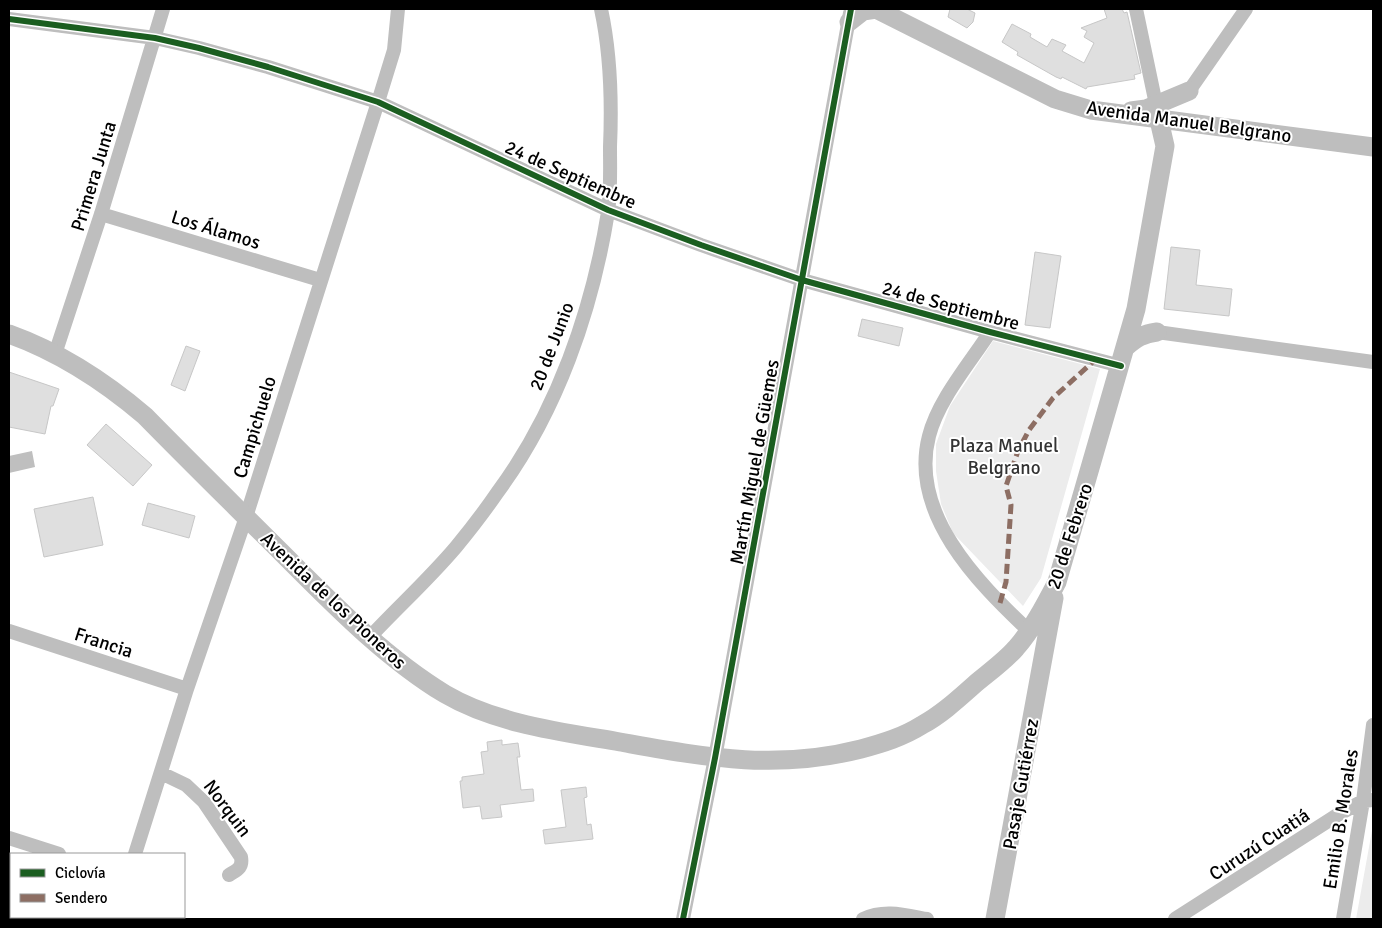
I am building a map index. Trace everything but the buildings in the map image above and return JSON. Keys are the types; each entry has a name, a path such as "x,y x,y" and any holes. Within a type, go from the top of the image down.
{"main road":[{"path":"850,15 876,9"},
{"name":"Avenida Manuel Belgrano","path":"876,9 1055,98 1091,110 1112,113 1146,109 1199,123 1373,147"},
{"path":"1157,112 1189,91"},
{"path":"1165,146 1176,132 1186,126 1199,123 1191,114 1187,104 1189,91"},
{"name":"20 de Febrero","path":"715,758 769,761 810,759 892,741 921,726 947,709 1016,648 1046,604 1057,582 1136,309 1165,146 1157,112"},
{"path":"1136,309 1140,319 1146,326 1157,332"},
{"path":"1126,347 1143,334 1157,332"},
{"name":"Avenida de los Pioneros","path":"9,334 55,354 124,398 145,416 309,581 414,674 446,694 472,707 518,722 563,732 715,758"},
{"name":"Pasaje Gutiérrez","path":"995,919 1057,582"},
{"path":"1028,630 1044,648"}],"street":[{"name":"Primera Junta","path":"55,354 101,214 163,9"},
{"name":"Campichuelo","path":"135,853 187,689 246,517 378,102 394,50 398,9"},
{"name":"20 de Junio","path":"370,637 456,548 498,492 530,441 549,406 580,327 593,288 608,210 612,81 601,9"},
{"path":"1136,9 1157,112"},
{"path":"1189,91 1246,9"},
{"name":"Martín Miguel de Güemes","path":"683,919 715,758 850,15"},
{"name":"24 de Septiembre","path":"9,19 154,38 268,67 378,102 608,210 701,245 802,280 1121,366"},
{"name":"Los Álamos","path":"101,214 320,280"},
{"path":"990,332 945,399 929,436 925,465 931,502 944,531 1000,604 1028,630"},
{"path":"1157,332 1373,362"},
{"name":"Francia","path":"9,631 187,689"},
{"name":"Emilio B. Morales","path":"1343,919 1368,800 1373,725"},
{"name":"Norquin","path":"161,773 186,785 204,802 241,857 242,863 239,870 229,875"},
{"name":"Curuzú Cuatiá","path":"1176,919 1339,814 1368,800"},
{"path":"9,838 56,853"},
{"path":"863,919 888,912 927,919"}],"green space":[{"name":"Plaza Manuel Belgrano","path":"993,341 1100,369 1041,578 1023,606 953,533 941,504 936,471 936,444 950,406"},
{"path":"1373,825 1373,919 1356,919"}],"shaded area":[{"path":"32,451 35,467 9,473 9,456"}],"marked path":[{"path":"1000,603 1006,582 1011,505 1006,486 1018,451 1029,430 1053,398 1096,359"}],"cycle path":[{"path":"683,919 715,758 851,9"},
{"path":"9,19 155,38 268,67 378,102 608,210 701,245 802,280 1121,366"}]}
